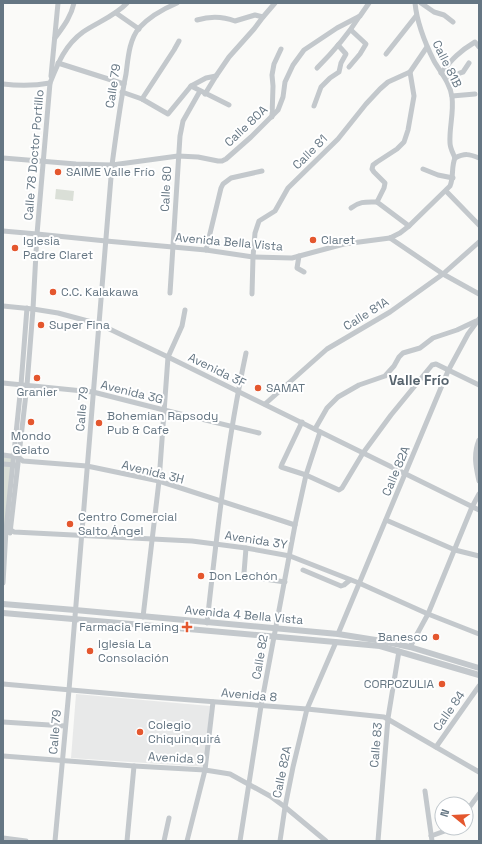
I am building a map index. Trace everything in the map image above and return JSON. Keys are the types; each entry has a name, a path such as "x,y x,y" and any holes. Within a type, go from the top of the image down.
{"street":[{"path":"3,84 16,86 37,86 50,83 58,3"},
{"path":"54,39 65,24 74,3"},
{"name":"Calle 78 Doctor Portillo","path":"3,583 15,465 18,458 50,83 58,63 74,40 83,32 116,13 127,3"},
{"name":"Calle 79","path":"55,841 75,620 112,165 122,92 130,46 139,29 156,13 177,3"},
{"path":"206,94 216,76 230,57 275,3"},
{"name":"Calle 80A","path":"3,158 76,164 112,165 178,156 198,157 222,161 246,141 278,110 283,97 285,82 293,65 304,50 337,28 360,16 369,3"},
{"name":"Calle 81B","path":"415,3 416,16 427,47 448,83 452,96 450,144 455,158"},
{"path":"422,3 434,12 444,15 452,22"},
{"path":"116,13 139,29"},
{"path":"197,20 212,16 235,21 255,15 263,17"},
{"path":"317,68 351,30 360,16"},
{"path":"386,54 416,16"},
{"path":"348,67 360,54 366,44 351,30"},
{"path":"142,99 179,41"},
{"path":"441,73 465,48 477,41 479,47"},
{"path":"314,106 320,87 339,72 341,63 346,54 338,45"},
{"path":"377,202 385,183 372,169 373,165 397,149 404,142 408,130 414,96 410,72 427,47"},
{"path":"272,117 272,75 274,64 281,49"},
{"path":"58,63 124,84"},
{"path":"448,83 453,76 463,72 469,63"},
{"name":"Calle 81","path":"252,294 255,233 259,221 275,211 288,188 338,139 380,89 388,82 410,72"},
{"path":"122,92 142,99 168,114 191,86 206,78 216,76"},
{"path":"191,86 229,105"},
{"name":"Calle 80","path":"170,293 180,136 183,121 200,91"},
{"path":"452,96 475,94"},
{"path":"455,158 466,154 479,158"},
{"name":"Avenida Bella Vista","path":"3,232 206,250 253,257 292,258 344,244 390,238 400,233 450,186 452,167 455,158"},
{"path":"423,169 438,175 452,178"},
{"path":"206,250 221,188 231,178 262,171"},
{"path":"446,191 479,225"},
{"path":"351,208 363,202 377,202 409,226"},
{"path":"390,238 443,274 479,294"},
{"name":"Calle 81A","path":"265,404 327,349 390,312 443,274 479,242"},
{"path":"299,256 298,268 304,272"},
{"name":"Avenida 3F","path":"3,306 58,313 99,324 302,422 317,431 479,510"},
{"path":"143,617 159,481 168,357 182,326 185,310"},
{"name":"Calle 82A","path":"338,634 448,371 468,334 479,319"},
{"name":"Calle 82","path":"240,841 274,636 306,475 317,431 327,408 338,397 358,385 385,376 403,353 420,348 433,338 457,330 479,319"},
{"path":"207,623 221,502 232,426 246,353"},
{"path":"302,422 281,467 306,475 338,490 342,488 363,453 391,415 432,365 436,364 479,386"},
{"name":"Avenida 3G","path":"3,383 93,392 258,433"},
{"path":"479,440 475,461 479,481"},
{"name":"Avenida 3H","path":"3,455 87,466 159,481 296,525"},
{"path":"3,464 15,465 18,458"},
{"path":"410,647 428,614 472,507 479,494"},
{"path":"386,520 455,550 479,556"},
{"name":"Avenida 3Y","path":"8,531 192,541 246,548 290,556 359,583 428,614 479,634"},
{"path":"246,548 245,576 285,582"},
{"path":"303,570 341,586 350,580"},
{"name":"Avenida 4 Bella Vista","path":"3,604 338,634 410,647 479,668"},
{"name":"Avenida 4 Bella Vista","path":"3,613 75,620 144,624 380,646 479,675"},
{"name":"Calle 82A","path":"280,841 293,767 307,709 336,642"},
{"name":"Calle 83","path":"378,841 388,718 399,651"},
{"name":"Avenida 8","path":"3,684 307,709 384,717 479,772"},
{"name":"Calle 84","path":"436,747 479,686"},
{"path":"187,841 205,770 213,702"},
{"path":"3,722 65,726"},
{"name":"Avenida 9","path":"3,756 205,770 230,774 270,796 326,841"},
{"path":"127,841 134,766"},
{"path":"425,791 432,839"},
{"path":"164,841 168,818"},
{"path":"3,838 26,841"}],"shaded area":[{"path":"56,189 74,191 73,201 55,199"},
{"path":"3,454 15,456 8,532 3,531"},
{"name":"Colegio Chiquinquirá","path":"76,694 210,706 205,767 71,758"}],"place":[{"name":"SAIME Valle Frío","path":"58,172"},
{"name":"Claret","path":"313,240"},
{"name":"Iglesia Padre Claret","path":"15,248"},
{"name":"C.C. Kalakawa","path":"53,292"},
{"name":"Super Fina","path":"41,325"},
{"name":"Granier","path":"37,378"},
{"name":"SAMAT","path":"258,388"},
{"name":"Mondo Gelato","path":"31,422"},
{"name":"Bohemian Rapsody Pub & Cafe","path":"99,423"},
{"name":"Centro Comercial Salto Ángel","path":"70,524"},
{"name":"Don Lechón","path":"201,576"},
{"name":"Farmacia Fleming","path":"187,627"},
{"name":"Banesco","path":"436,637"},
{"name":"Iglesia La Consolación","path":"90,651"},
{"name":"CORPOZULIA","path":"442,684"},
{"name":"Colegio Chiquinquirá","path":"140,732"}],"district":[{"name":"Valle Frío","path":"419,380"}]}
